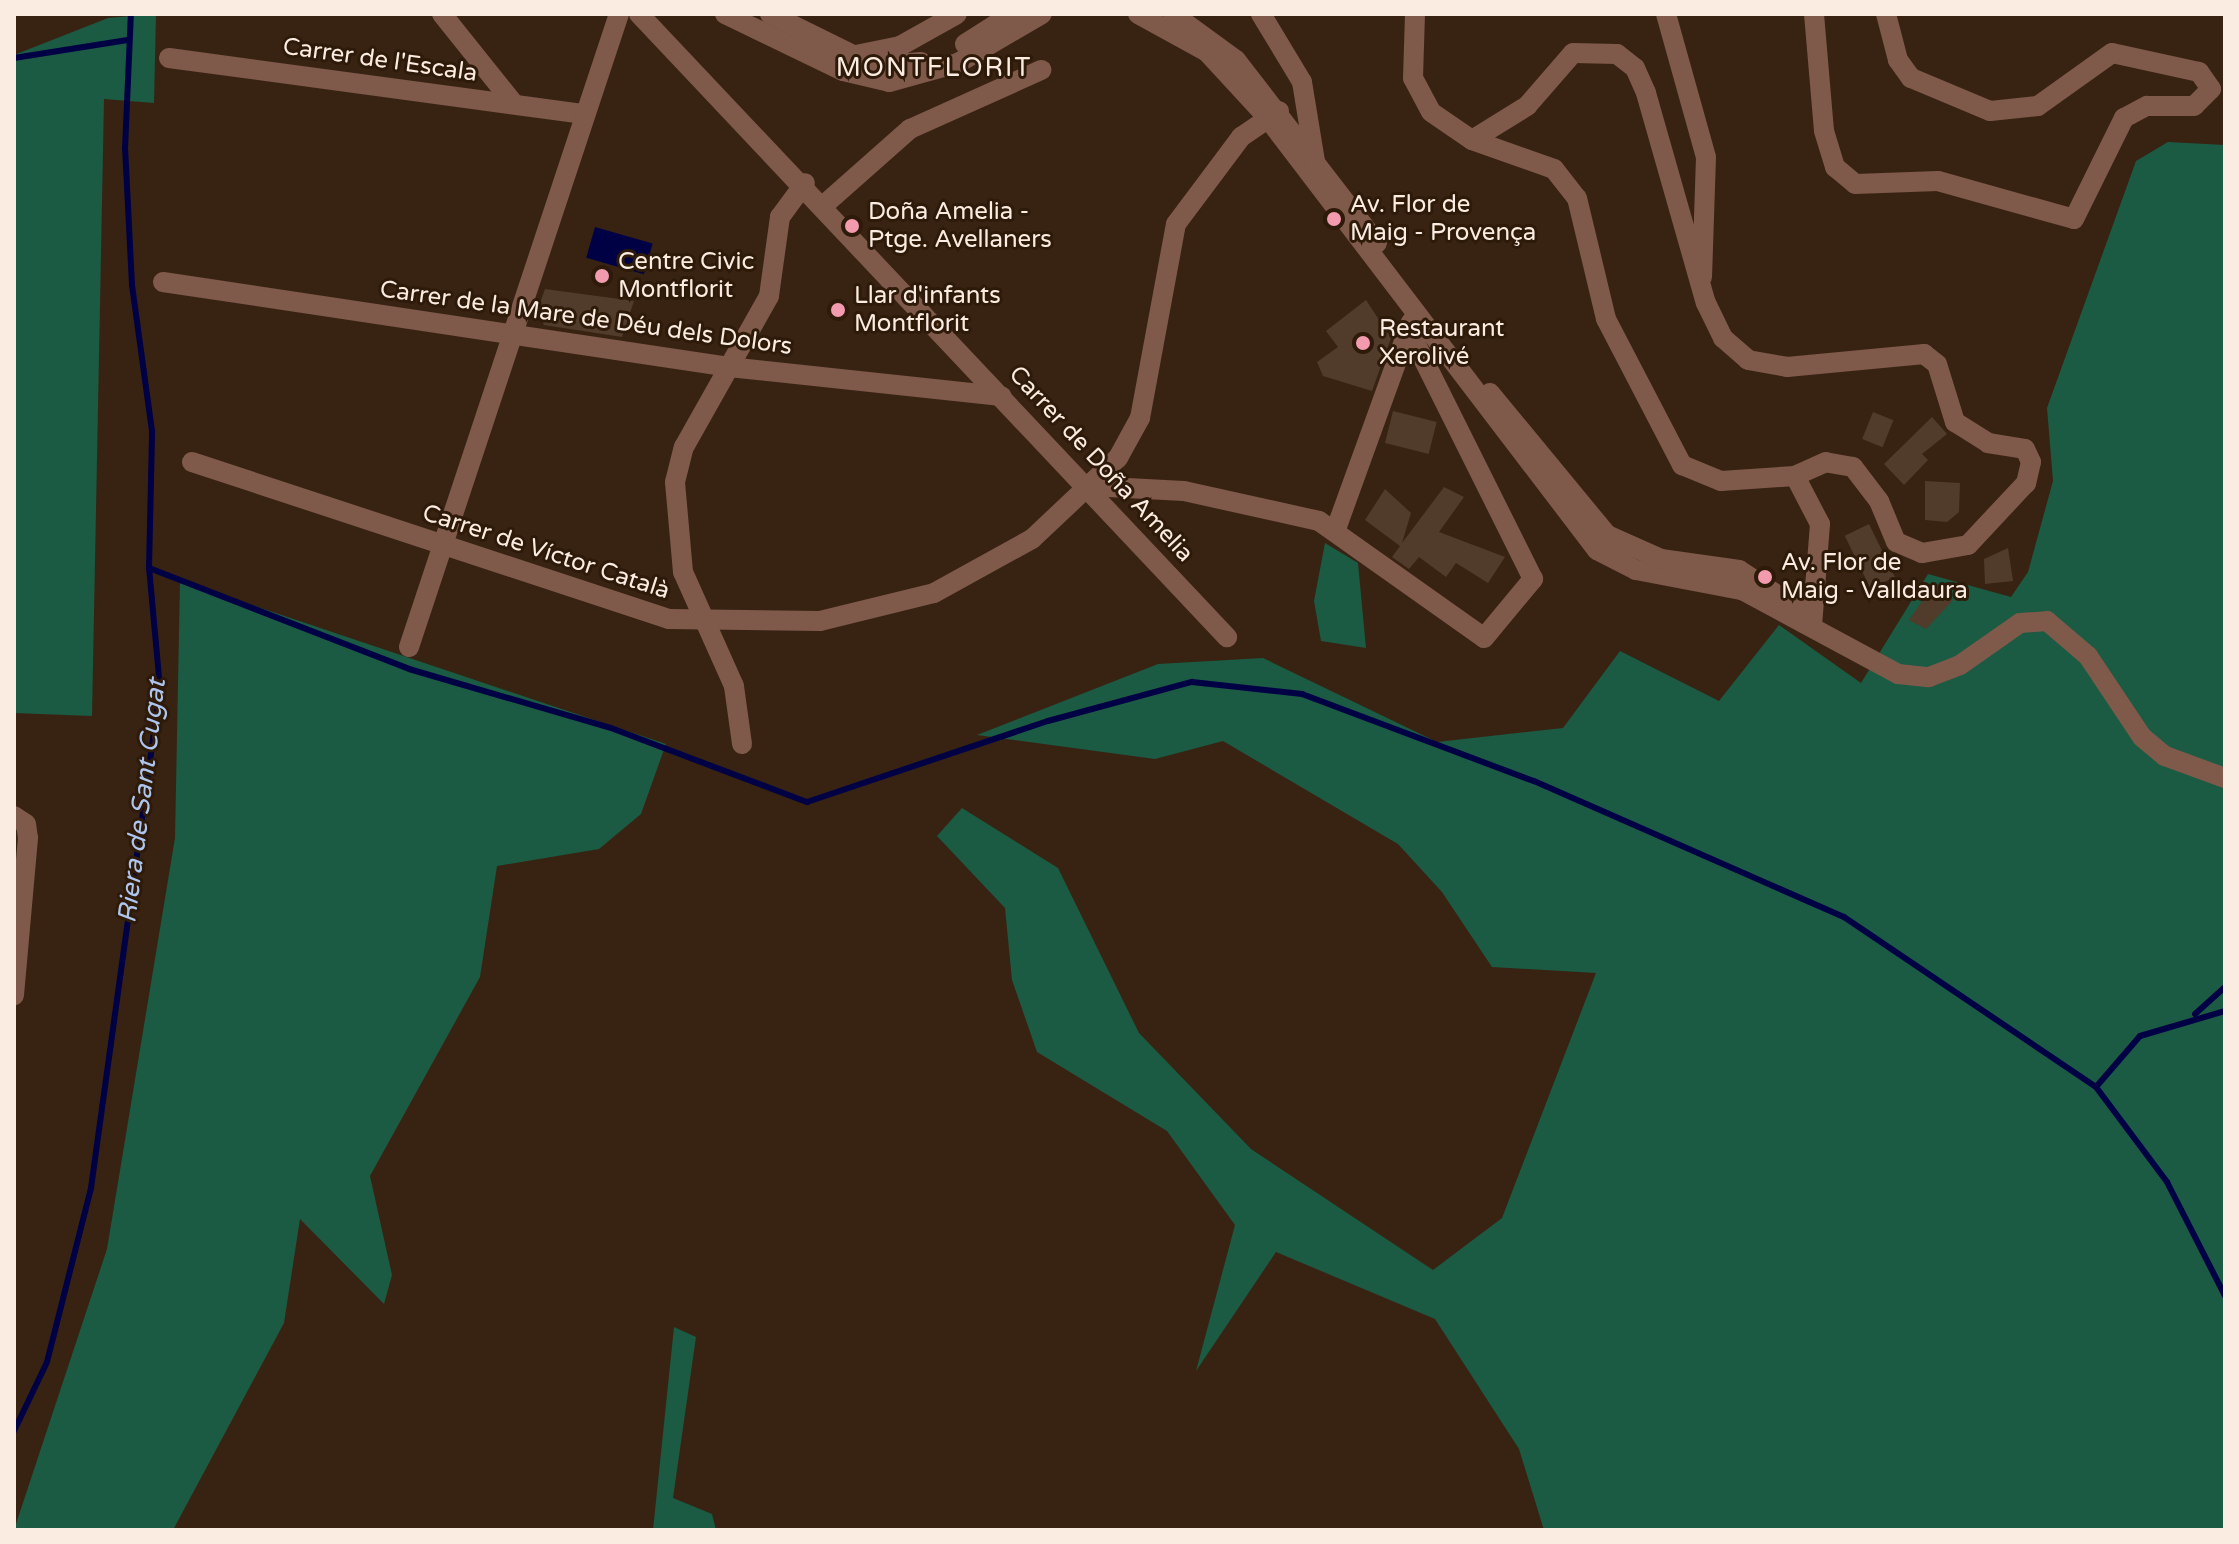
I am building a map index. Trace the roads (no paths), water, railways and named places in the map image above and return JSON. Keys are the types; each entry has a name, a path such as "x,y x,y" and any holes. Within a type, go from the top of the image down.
{"street":[{"path":"442,14 514,104"},
{"path":"409,647 619,14"},
{"name":"Carrer de Doña Amelia","path":"639,14 805,183 1227,637"},
{"path":"725,14 843,71 889,82 958,63 1042,14"},
{"path":"770,14 851,56 908,67 948,54 1012,14"},
{"path":"851,56 900,46 957,14"},
{"path":"1173,14 1236,60 1317,188 1597,550 1636,570 1727,584 1812,625 1869,664 1929,677 1960,665 2020,623 2047,621 2088,656 2142,737 2165,756 2225,778"},
{"path":"1261,14 1302,82 1317,188"},
{"path":"1415,14 1410,45 1420,94 1447,127 1472,140 1554,169 1577,198 1606,319 1682,465 1721,481 1795,476 1826,462 1853,467 1879,501 1896,542 1922,553 1968,545 2026,483 2031,462 2025,449 1988,443 1955,422 1937,364 1924,354 1812,366 1748,360 1723,338 1701,285 1646,93 1635,68 1617,54 1573,53 1527,106 1472,140"},
{"path":"1666,14 1706,157 1701,285"},
{"path":"1814,14 1824,131 1835,167 1855,184 1938,181 2074,219 2124,118 2147,106 2194,106 2211,89 2199,72 2112,53 2038,106 1990,111 1911,78 1898,60 1886,14"},
{"path":"1089,486 1184,491 1336,529 1484,638 1533,579 1414,316 1315,160 1273,114 1207,52 1144,15"},
{"name":"Carrer de l'Escala","path":"169,58 584,114"},
{"path":"824,205 910,129 1041,70"},
{"name":"Carrer de Víctor Català","path":"192,462 625,607 704,622 820,621 934,593 1032,539 1118,458 1140,418 1176,224 1241,137 1273,114"},
{"path":"742,744 739,699 683,572 675,482 684,447 769,296 780,217 805,183"},
{"name":"Carrer de la Mare de Déu dels Dolors","path":"163,282 729,367 1001,396"},
{"path":"1336,529 1414,316"},
{"path":"1795,476 1820,524 1812,625"},
{"path":"14,995 20,820"}],"waterway":[{"name":"Riera de Sant Cugat","path":"14,1431 47,1362 91,1188 160,688 149,568 152,431 132,285 125,149 131,14"},
{"path":"14,58 128,40"},
{"path":"149,568 409,669 611,728 807,802 1048,721 1192,682 1302,694 1534,781 1844,917 2096,1087 2167,1182 2225,1296"},
{"path":"2195,1014 2225,987"},
{"path":"2096,1087 2140,1036 2225,1011"}],"place":[{"name":"Av. Flor de Maig - Provença","path":"1334,219"},
{"name":"Doña Amelia - Ptge. Avellaners","path":"852,226"},
{"name":"Centre Civic Montflorit","path":"602,276"},
{"name":"Llar d'infants Montflorit","path":"838,310"},
{"name":"Restaurant Xerolivé","path":"1363,343"},
{"name":"Av. Flor de Maig - Valldaura","path":"1765,577"}],"district":[{"name":"MONTFLORIT","path":"934,68"}]}
